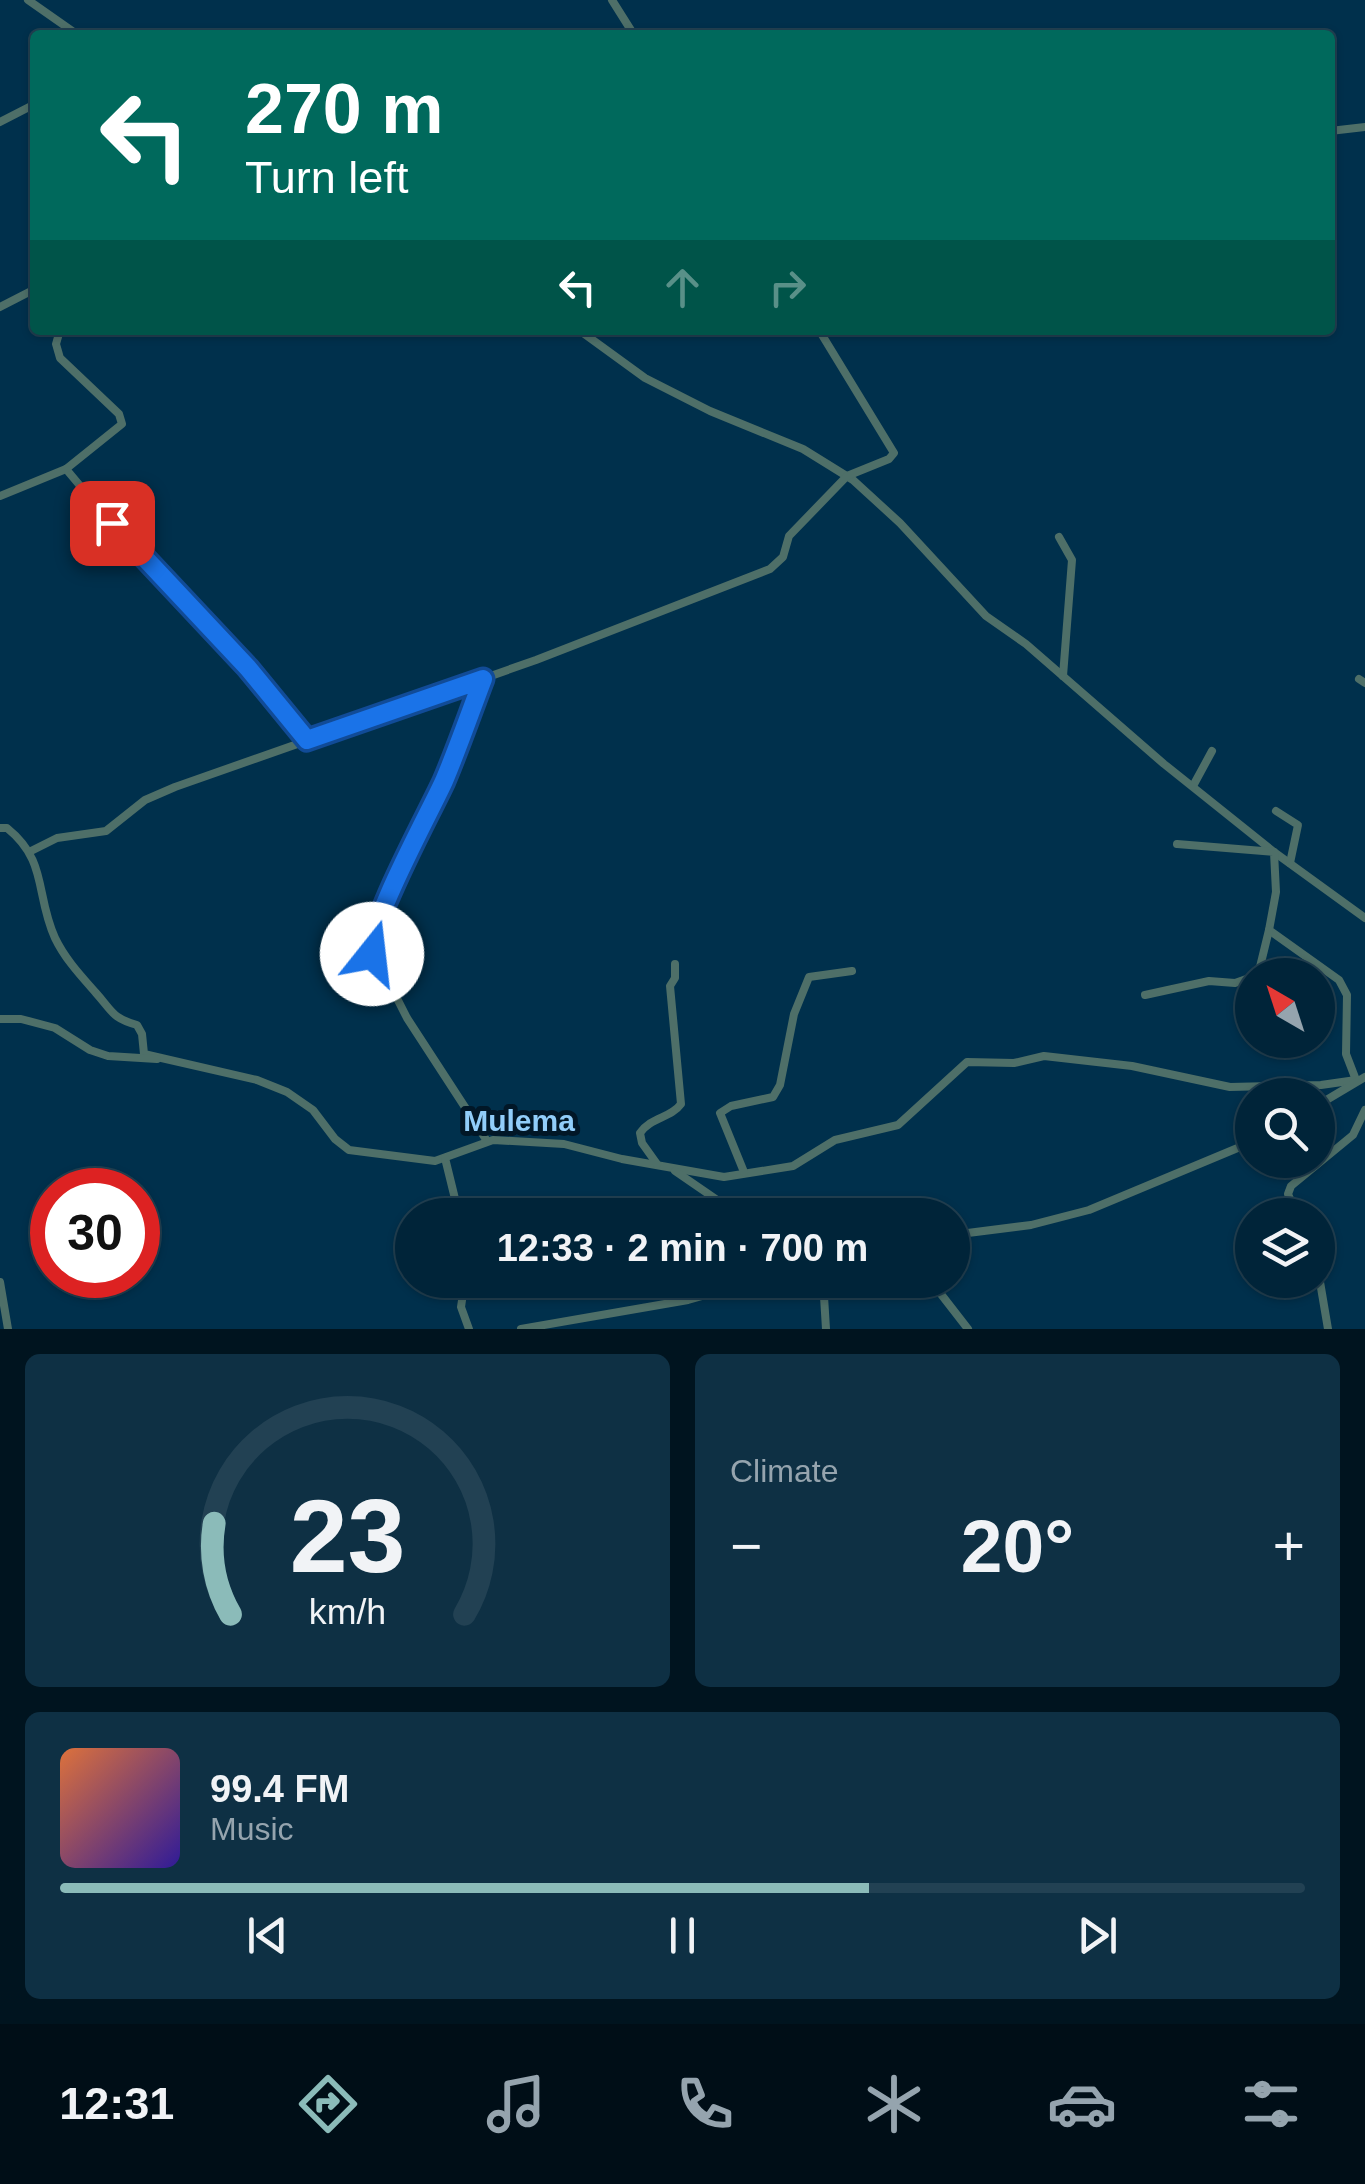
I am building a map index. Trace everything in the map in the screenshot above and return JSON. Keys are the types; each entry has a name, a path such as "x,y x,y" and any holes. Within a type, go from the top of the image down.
{"street":[{"path":"28,0 71,30"},
{"path":"612,0 631,30"},
{"path":"0,122 30,107"},
{"path":"1335,130 1365,127"},
{"path":"0,307 30,292"},
{"path":"0,496 66,469 122,424 119,414 60,358 56,344 59,335"},
{"path":"586,335 646,378 710,411 803,448 848,476 900,523 986,616 1064,676 1274,852 1365,918"},
{"path":"30,851 57,838 106,831 145,800 483,679 770,569 783,556 789,536 848,476 894,453 822,335"},
{"path":"66,469 248,668 307,740"},
{"path":"1059,537 1072,560 1064,676"},
{"path":"483,679 445,778 370,945 406,1018 486,1141"},
{"path":"1192,786 1212,751"},
{"path":"1276,811 1298,825 1290,863"},
{"path":"0,828 7,828 30,851 39,871 40,899 64,954 114,1018 138,1024 144,1054 257,1080 287,1092 313,1110 335,1139 349,1150 426,1161 445,1158 486,1141 575,1145 724,1177 794,1166 834,1140 898,1125 967,1062 1014,1063 1044,1056 1132,1066 1230,1087 1321,1085 1361,1079"},
{"path":"1177,844 1274,852"},
{"path":"1261,958 1276,892 1274,852"},
{"path":"1268,930 1339,980 1346,995 1346,1054 1361,1079"},
{"path":"657,1164 642,1144 640,1133 647,1124 681,1104 670,986 675,978 675,964"},
{"path":"744,1172 720,1113 732,1106 772,1097 780,1085 794,1014 809,977 852,972"},
{"path":"1144,995 1210,982 1235,983"},
{"path":"0,1020 21,1019 54,1028 108,1056 166,1059"},
{"path":"1335,1095 1361,1079"},
{"path":"1290,1198 1291,1186 1360,1127 1365,1110"},
{"path":"970,1232 1031,1224 1088,1210 1235,1149"},
{"path":"445,1158 455,1198"},
{"path":"670,1167 713,1198"},
{"path":"0,1282 8,1329"},
{"path":"462,1298 469,1329"},
{"path":"520,1329 695,1298"},
{"path":"823,1298 826,1329"},
{"path":"944,1298 968,1329"},
{"path":"1323,1298 1328,1329"}],"district":[{"name":"Mulema","path":"519,1120"}],"route":[{"path":"112,523 248,668 307,740 483,679 445,778 379,920 370,945 372,954"}]}
